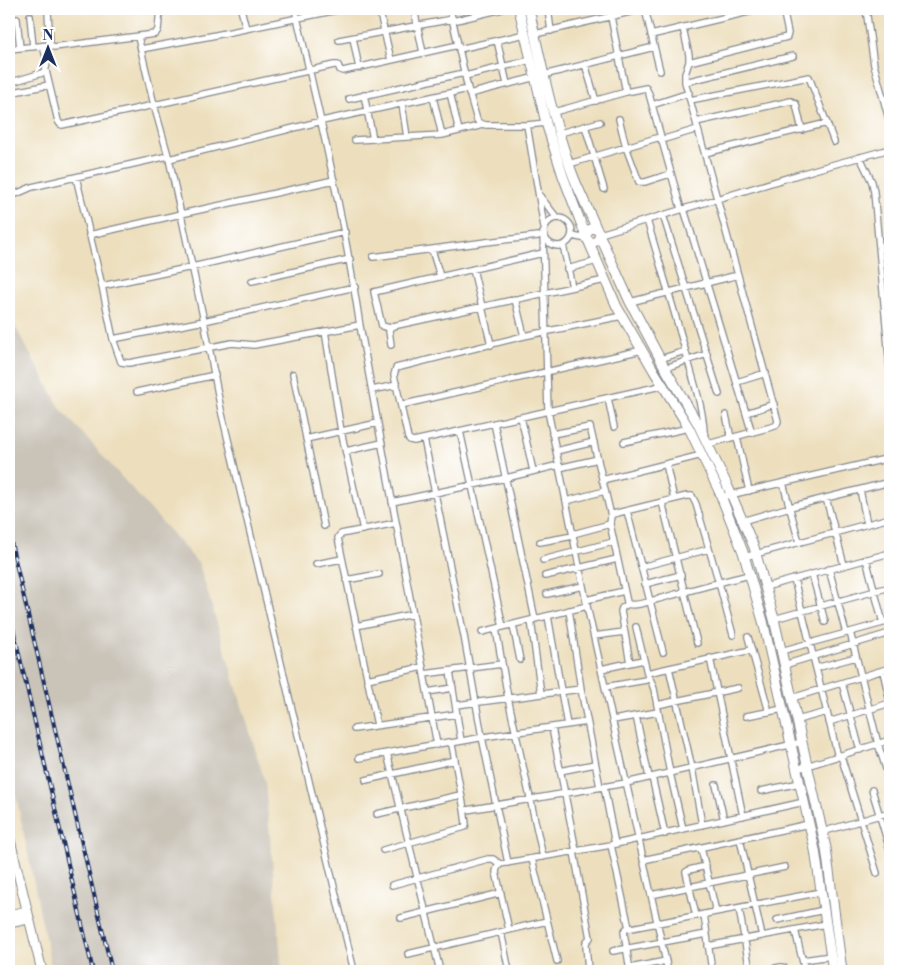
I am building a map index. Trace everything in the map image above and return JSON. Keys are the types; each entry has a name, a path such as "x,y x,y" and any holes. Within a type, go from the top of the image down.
{"main road":[{"path":"519,9 531,60 540,76 554,112 569,164 599,233 630,302 706,440 756,554 774,619 826,848 842,971"},
{"path":"529,9 535,34 546,123 563,176 587,238 622,316 689,428 721,497 750,575 763,621 810,824 833,971"},
{"path":"587,238 594,242 598,240 599,233"},
{"path":"9,836 42,971"},
{"path":"9,915 28,915"},
{"path":"9,923 28,915"},
{"path":"840,951 846,971"}],"street":[{"path":"46,9 48,12 46,71 58,121 62,125 334,65 338,65 341,71 525,34"},
{"path":"9,49 153,35 157,33 160,9"},
{"path":"241,9 246,29"},
{"path":"295,9 322,122 345,232 360,325 437,745"},
{"path":"141,49 342,9"},
{"path":"379,9 391,60"},
{"path":"414,9 423,53"},
{"path":"450,9 469,92 479,123 486,126 546,123"},
{"path":"339,40 453,20 502,9"},
{"path":"548,9 551,31"},
{"path":"535,34 644,9 660,70"},
{"path":"651,35 746,11 761,9"},
{"path":"689,62 787,37 788,33 783,9"},
{"path":"866,9 874,65 890,122"},
{"path":"30,16 33,46"},
{"path":"610,17 626,92"},
{"path":"17,19 20,48"},
{"path":"647,220 688,360 704,424 706,440 734,437 775,426 778,421 766,373 686,82 685,74 690,55 683,28"},
{"path":"138,37 181,214 224,419 354,971"},
{"path":"353,38 358,68"},
{"path":"497,40 507,84"},
{"path":"9,197 32,187 433,97 507,84 654,47"},
{"path":"686,82 793,56"},
{"path":"349,99 531,60"},
{"path":"586,64 596,101"},
{"path":"9,82 46,71"},
{"path":"652,105 690,96 807,76 810,78 834,142"},
{"path":"9,93 49,86"},
{"path":"554,112 626,92 646,88 648,90 670,174 707,283 752,433"},
{"path":"450,94 459,131"},
{"path":"364,95 373,139"},
{"path":"433,97 442,136"},
{"path":"696,122 791,101 796,104 802,130"},
{"path":"402,104 407,137"},
{"path":"619,119 626,147 639,182 670,174"},
{"path":"560,132 600,122"},
{"path":"355,140 442,136 479,126 479,123"},
{"path":"705,153 827,123"},
{"path":"527,125 542,232 548,411 586,603 668,971"},
{"path":"585,126 604,189"},
{"path":"569,164 698,129"},
{"path":"599,233 890,148"},
{"path":"860,157 872,182 874,192 890,370"},
{"path":"76,178 113,339 122,362 126,363 235,343 254,345 360,325"},
{"path":"89,235 334,180"},
{"path":"538,193 557,218"},
{"path":"663,215 719,394"},
{"path":"553,218 566,219 570,224 572,236 568,242 556,246 545,240 542,232 547,221 553,218"},
{"path":"102,286 345,232"},
{"path":"373,257 432,250 542,232"},
{"path":"572,236 587,238"},
{"path":"563,245 572,287"},
{"path":"432,250 440,276"},
{"path":"543,253 374,292 382,326 390,328 605,280"},
{"path":"252,281 350,259"},
{"path":"567,269 597,261"},
{"path":"473,269 490,345"},
{"path":"630,302 738,275"},
{"path":"113,339 204,321 355,286"},
{"path":"515,299 524,336"},
{"path":"622,316 524,336 396,368 394,375 408,438 414,441 424,439 663,386 673,381"},
{"path":"390,328 391,345"},
{"path":"325,331 341,431 363,530"},
{"path":"401,405 642,350"},
{"path":"660,359 685,351"},
{"path":"665,368 707,354"},
{"path":"737,382 766,373"},
{"path":"293,374 324,526"},
{"path":"137,392 215,375"},
{"path":"372,390 397,385"},
{"path":"608,398 614,427"},
{"path":"746,413 774,404"},
{"path":"726,416 749,491"},
{"path":"521,417 533,472"},
{"path":"306,439 378,423"},
{"path":"494,423 533,619 541,694"},
{"path":"552,434 588,427 591,429 611,516 610,524 628,604"},
{"path":"624,442 689,428"},
{"path":"460,431 499,628 502,664 508,698 543,857"},
{"path":"424,439 508,863"},
{"path":"556,451 594,442"},
{"path":"346,451 382,443"},
{"path":"602,480 702,455"},
{"path":"721,497 890,458"},
{"path":"392,502 559,466 598,460"},
{"path":"666,464 674,499"},
{"path":"742,521 890,482"},
{"path":"783,483 799,542"},
{"path":"860,490 867,524"},
{"path":"566,501 605,491"},
{"path":"611,516 627,510 692,496 733,635"},
{"path":"826,498 844,565"},
{"path":"662,502 697,643"},
{"path":"627,510 664,652"},
{"path":"744,557 890,518"},
{"path":"377,725 338,542 339,536 396,523"},
{"path":"540,542 610,524"},
{"path":"543,560 614,542"},
{"path":"641,567 709,549"},
{"path":"765,587 890,552"},
{"path":"316,564 342,559"},
{"path":"545,576 617,559"},
{"path":"866,559 883,623"},
{"path":"829,569 853,644 878,744 890,779"},
{"path":"346,580 379,574"},
{"path":"812,574 825,622"},
{"path":"646,584 681,575"},
{"path":"630,663 622,608 628,604 650,601 750,575"},
{"path":"794,579 829,722 877,873"},
{"path":"547,594 583,586"},
{"path":"774,619 890,588"},
{"path":"482,632 569,610 624,591"},
{"path":"569,610 587,722 595,764 602,787 629,928"},
{"path":"356,626 413,614"},
{"path":"548,616 567,725"},
{"path":"781,651 890,621"},
{"path":"513,625 520,660"},
{"path":"636,628 643,660 653,686 683,829"},
{"path":"594,636 624,632"},
{"path":"784,665 890,633"},
{"path":"748,637 769,712"},
{"path":"605,687 646,680 648,675 670,668 751,650"},
{"path":"816,668 856,656"},
{"path":"710,658 743,816"},
{"path":"601,669 643,660"},
{"path":"424,674 502,664"},
{"path":"367,679 423,667"},
{"path":"670,668 692,768 702,825"},
{"path":"792,698 890,668"},
{"path":"829,722 890,703 883,670"},
{"path":"450,671 461,741"},
{"path":"842,683 860,750"},
{"path":"427,692 453,688"},
{"path":"456,705 581,688"},
{"path":"657,705 738,688"},
{"path":"746,716 782,709"},
{"path":"612,720 658,712"},
{"path":"797,720 827,712"},
{"path":"354,729 457,714"},
{"path":"636,716 664,834"},
{"path":"359,758 482,737 587,722"},
{"path":"552,728 590,938 586,942 588,971"},
{"path":"796,769 890,740"},
{"path":"464,809 626,783 802,742"},
{"path":"384,850 464,827 466,824 451,743"},
{"path":"387,754 440,971"},
{"path":"366,780 455,760"},
{"path":"560,771 595,764"},
{"path":"761,791 800,783"},
{"path":"716,785 724,820"},
{"path":"872,790 890,850"},
{"path":"378,814 460,795"},
{"path":"392,885 488,859 493,859 500,864 575,852 804,802"},
{"path":"822,832 890,812"},
{"path":"643,860 810,824"},
{"path":"740,839 762,936"},
{"path":"701,848 716,912"},
{"path":"532,859 557,961"},
{"path":"500,864 496,872 509,930"},
{"path":"696,916 686,872 706,866"},
{"path":"651,895 784,867"},
{"path":"666,961 630,969 624,930 821,892"},
{"path":"400,918 501,893"},
{"path":"739,908 750,971"},
{"path":"777,920 824,910"},
{"path":"704,914 712,971"},
{"path":"408,954 547,921"},
{"path":"708,946 826,924"},
{"path":"795,930 806,971"},
{"path":"501,932 509,971"},
{"path":"614,951 707,934"},
{"path":"803,960 831,956"},
{"path":"650,964 651,971"},
{"path":"760,971 781,967 785,968 786,971"}],"shaded area":[{"path":"9,316 61,409 199,564 265,782 282,971 52,971 9,762"}],"railway":[{"path":"9,534 112,971"},
{"path":"9,611 93,971"}]}
